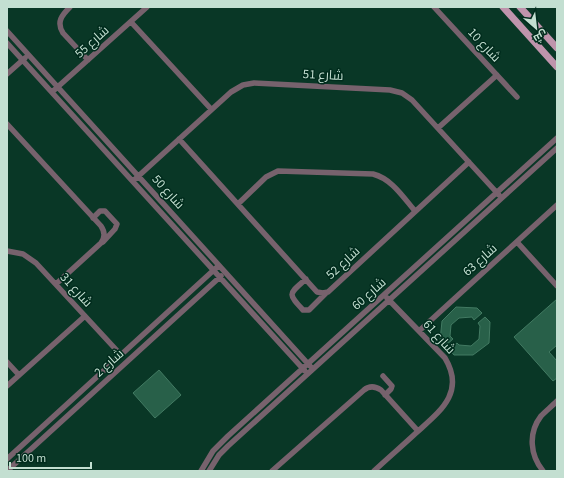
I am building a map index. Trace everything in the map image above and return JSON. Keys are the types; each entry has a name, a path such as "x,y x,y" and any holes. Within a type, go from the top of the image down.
{"main road":[{"path":"503,7 557,67"},
{"path":"520,7 557,48"},
{"path":"517,23 527,14"}],"street":[{"path":"70,7 61,16 60,28 88,60"},
{"name":"شارع 55","path":"52,92 148,7"},
{"name":"شارع 10","path":"434,7 517,97"},
{"path":"131,22 211,109"},
{"name":"شارع 50","path":"7,31 313,369"},
{"name":"شارع 50","path":"7,43 308,374"},
{"path":"7,74 28,55"},
{"path":"438,128 497,75"},
{"name":"شارع 51","path":"133,181 211,109 233,90 243,85 250,84 390,90 398,91 409,97 502,198"},
{"path":"7,124 101,226 104,231 104,237 101,243"},
{"name":"شارع 60","path":"201,471 209,457 218,446 557,138"},
{"name":"شارع 52","path":"179,139 319,293 328,292 469,162"},
{"name":"شارع 60","path":"209,471 219,455 228,446 557,148"},
{"path":"238,204 266,177 278,171 373,174 392,184 415,211"},
{"name":"شارع 63","path":"419,331 557,205"},
{"path":"56,284 101,243 115,229 117,224 105,211 100,211 93,218"},
{"path":"517,242 557,286"},
{"name":"شارع 31","path":"7,251 18,252 32,259 121,355"},
{"name":"شارع 2","path":"7,459 220,266"},
{"name":"شارع 2","path":"7,471 226,272"},
{"path":"306,279 293,290 292,295 293,299 303,310 309,310 328,292"},
{"name":"شارع 61","path":"384,294 445,358 452,374 452,387 446,405 418,431"},
{"path":"7,386 85,316"},
{"path":"123,365 118,363 121,355 130,354 130,360"},
{"path":"7,362 19,375"},
{"path":"384,376 392,386 385,395"},
{"path":"272,471 366,388 375,387 381,390 418,431 374,471"},
{"path":"543,471 538,464 533,451 534,433 540,418 557,401"}],"building":[{"path":"557,299 557,345 549,352 557,361 557,378 553,381 514,337"},
{"path":"456,307 477,308 482,313 474,320 472,317 459,318 451,325 450,336 453,339 445,346 440,341 442,321"},
{"path":"485,317 490,322 489,343 473,355 454,355 449,349 457,343 459,345 471,346 479,339 480,326 478,323"},
{"path":"159,370 181,395 155,418 133,393"}]}
